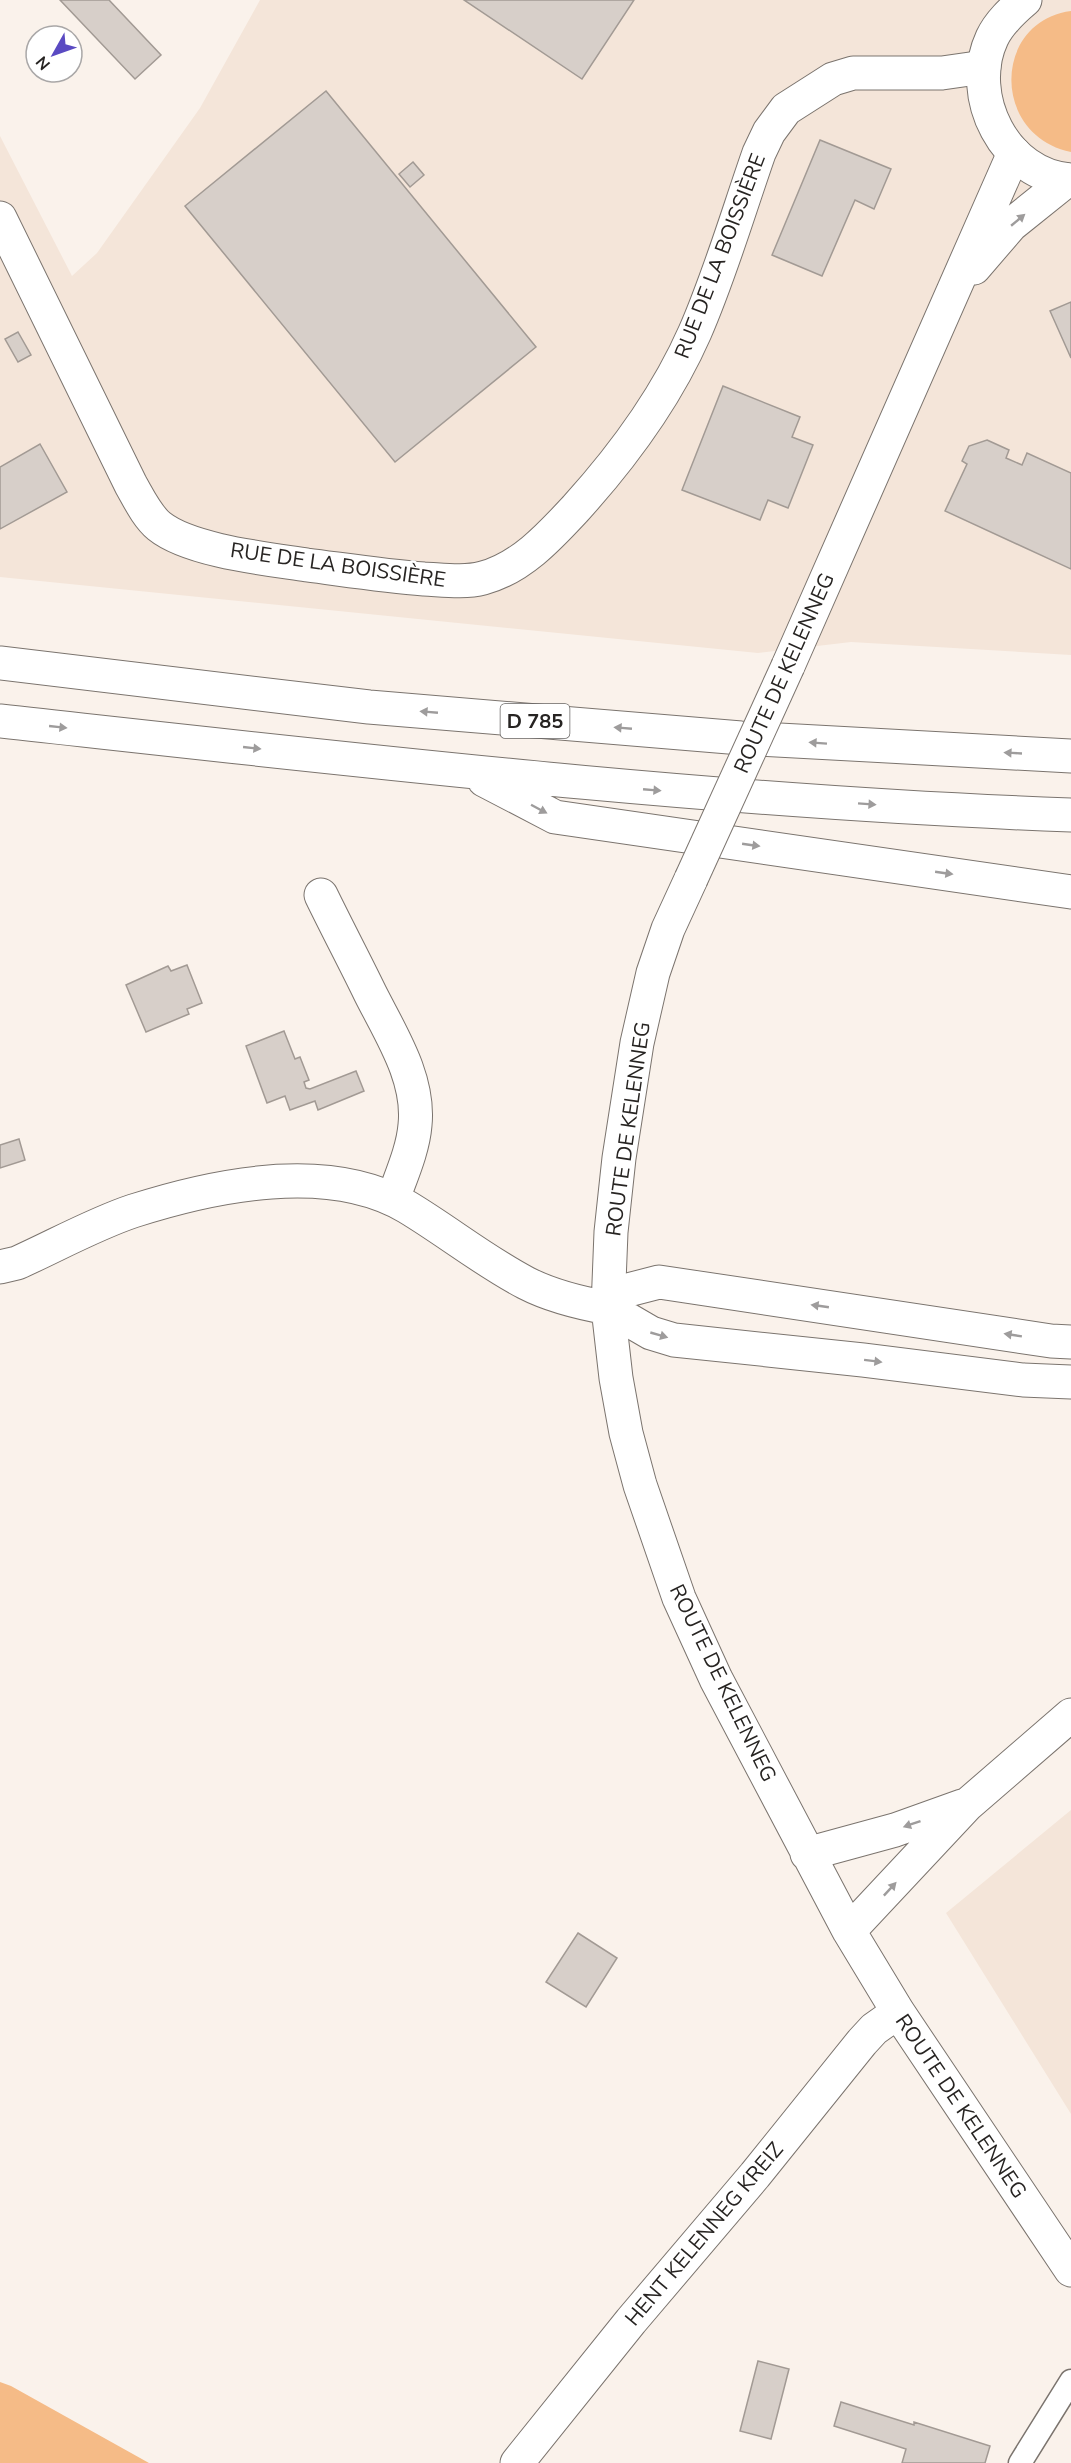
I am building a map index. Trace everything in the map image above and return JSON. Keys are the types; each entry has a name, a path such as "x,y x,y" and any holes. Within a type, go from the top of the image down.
{"main road":[{"path":"1014,4 992,38 984,67 984,98 995,128 1014,153 1038,171 1069,180"},
{"name":"RUE DE LA BOISSIÈRE","path":"0,218 131,485 159,526 200,545 274,560 381,575 474,580 486,578 514,564 540,546 605,476 637,435 657,404 694,333 759,153 769,132 786,109 833,79 853,73 942,73 984,67"},
{"name":"ROUTE DE KELENNEG","path":"1014,153 788,666 668,929 653,973 637,1043 618,1168 611,1232 608,1308 616,1378 626,1433 640,1485 679,1598 716,1679 849,1931 898,2012 1071,2270"},
{"name":"ROUTE DE KELENNEG","path":"951,295 1011,225 1069,180"},
{"name":"D 785","path":"0,663 381,708 741,738 1071,756"},
{"path":"0,721 655,790 982,812 1071,815"},
{"path":"468,772 555,817 1071,892"},
{"path":"321,895 393,1038 414,1095 415,1125 412,1141 393,1199"},
{"path":"0,1267 17,1263 131,1212 219,1188 292,1181 366,1190 393,1199 526,1283 555,1295 608,1308 651,1333 693,1343 863,1360 1023,1380 1071,1382"},
{"path":"608,1308 628,1290 659,1282 1071,1342"},
{"path":"849,1931 967,1805 1071,1714"},
{"path":"807,1854 896,1830 967,1805"},
{"name":"HENT KELENNEG KREIZ","path":"517,2463 631,2321 755,2175 862,2042 874,2029 898,2012"}],"lane":[{"path":"1020,2463 1071,2381"}],"shaded area":[{"path":"260,0 1071,0 1071,655 851,642 758,653 0,577 0,136 72,276 97,253 200,108"},
{"path":"1071,11 1071,152 1045,141 1026,124 1015,103 1011,79 1015,56 1027,35 1045,19"},
{"path":"1071,1810 1071,2114 946,1913"},
{"path":"0,2382 11,2386 149,2463 0,2463"}],"building":[{"path":"60,0 109,0 161,55 135,79"},
{"path":"464,0 634,0 582,79"},
{"path":"326,91 536,347 395,462 185,206"},
{"path":"820,140 891,169 874,209 855,200 822,276 772,255"},
{"path":"413,162 424,175 410,187 399,174"},
{"path":"1071,302 1071,358 1050,311"},
{"path":"18,332 31,355 18,362 5,339"},
{"path":"723,386 800,417 792,437 813,445 788,508 768,500 760,520 682,490"},
{"path":"987,440 1009,450 1006,458 1022,465 1027,453 1071,473 1071,569 945,511 967,464 962,461 969,446"},
{"path":"40,444 67,492 0,529 0,467"},
{"path":"187,965 202,1003 187,1009 189,1014 146,1032 126,985 168,966 171,971"},
{"path":"284,1031 295,1059 300,1057 309,1080 304,1082 306,1088 310,1089 356,1071 364,1091 318,1110 315,1101 290,1110 285,1096 267,1103 246,1046"},
{"path":"19,1139 25,1160 0,1168 0,1145"},
{"path":"578,1933 617,1958 586,2007 546,1982"},
{"path":"758,2361 789,2369 771,2439 740,2431"},
{"path":"841,2402 990,2446 985,2463 902,2463 906,2449 834,2426"}]}
